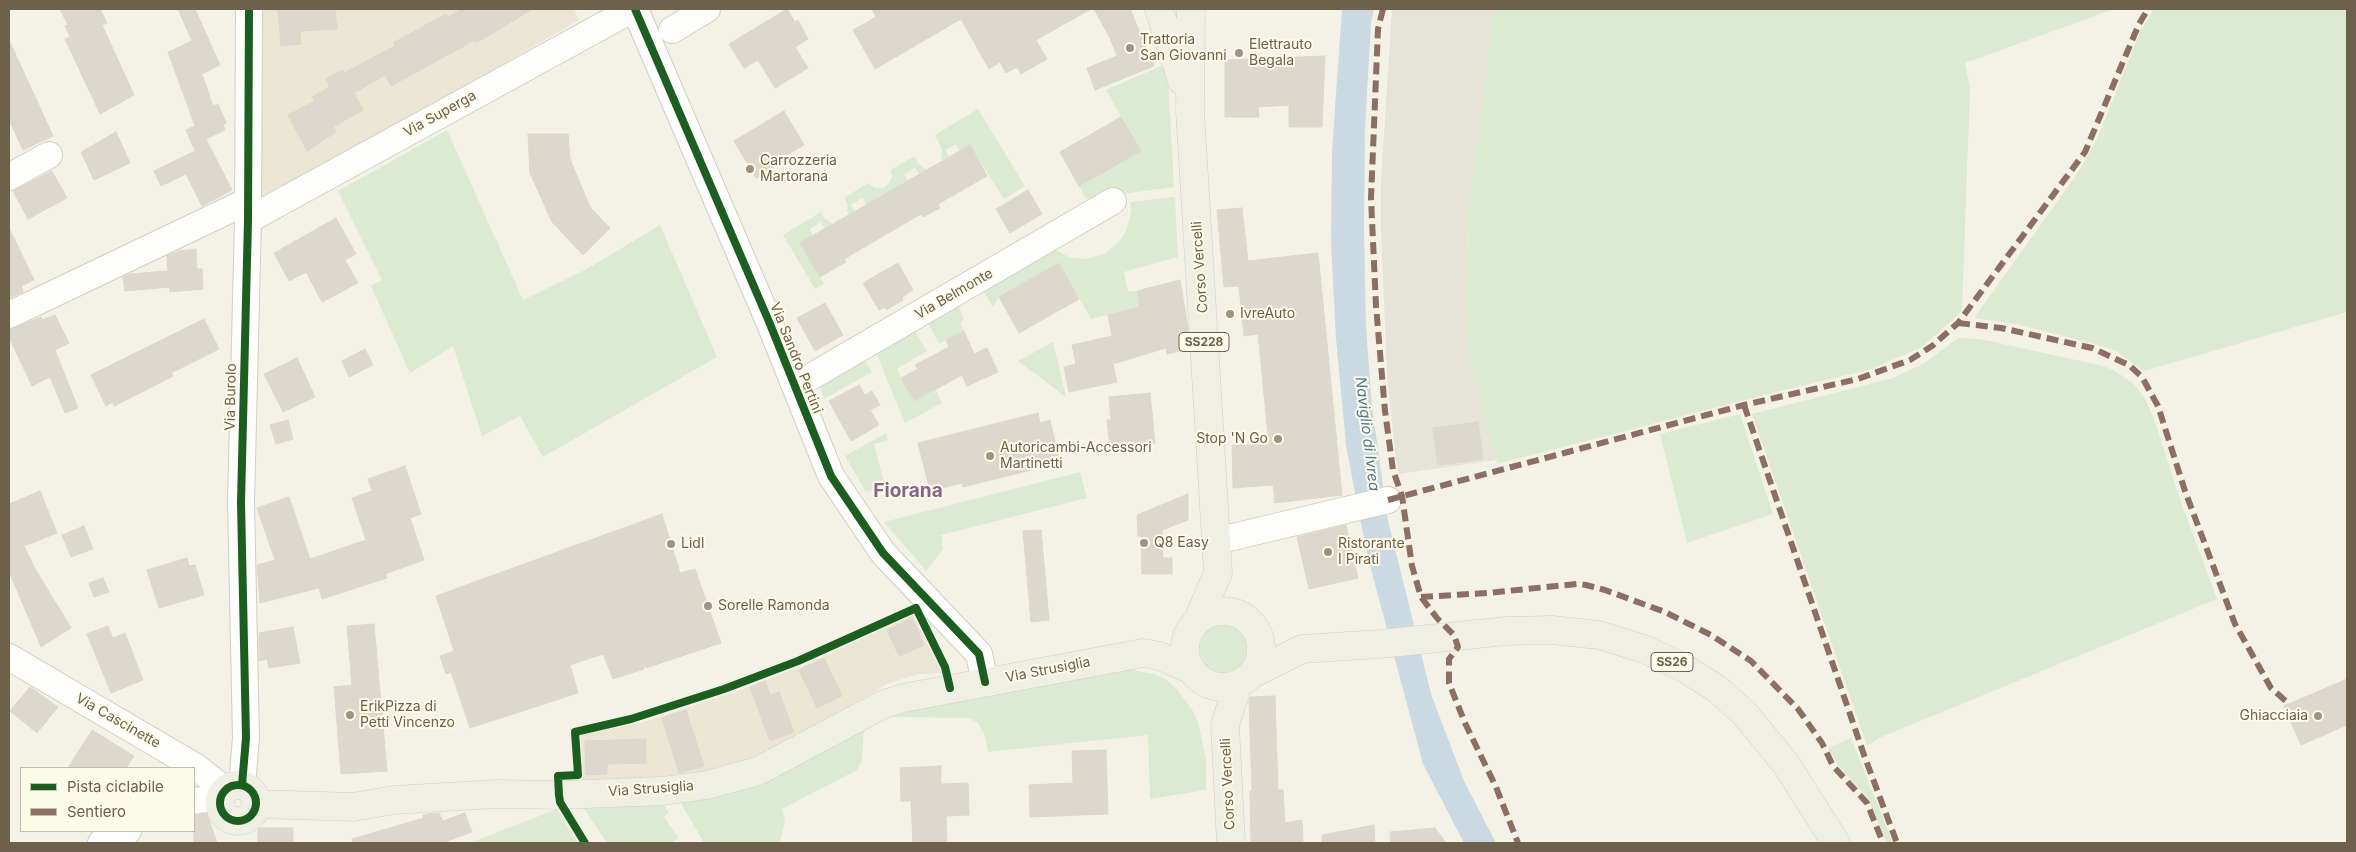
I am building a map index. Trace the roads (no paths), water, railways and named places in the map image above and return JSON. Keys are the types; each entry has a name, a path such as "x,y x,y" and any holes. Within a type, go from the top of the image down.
{"main road":[{"name":"Corso Vercelli","path":"1158,9 1168,33 1190,111"},
{"name":"Corso Vercelli","path":"1191,9 1190,111 1218,573 1249,622"},
{"name":"Corso Vercelli","path":"1194,624 1218,573"},
{"path":"1217,611 1236,613 1249,622 1260,640 1262,650 1258,664 1245,679 1227,687 1214,686 1194,673 1185,652 1186,639 1194,624 1217,611"},
{"name":"SS26","path":"1249,622 1302,649"},
{"name":"Via Strusiglia","path":"237,807 353,807 394,800 496,794 559,795 663,791 707,785 758,771 882,705 903,698 1143,653 1194,624"},
{"name":"SS26","path":"1245,679 1302,649 1380,644 1498,632 1552,630 1598,635 1644,649 1684,668 1717,689 1766,738 1786,764 1836,843"},
{"name":"Via Strusiglia","path":"1143,653 1160,656 1194,673"},
{"name":"Corso Vercelli","path":"1194,673 1225,725"},
{"name":"Corso Vercelli","path":"1231,843 1225,725 1245,679"}],"street":[{"name":"Via Burolo","path":"237,807 246,738 241,502 248,210 248,9"},
{"name":"Via Superga","path":"248,210 634,9"},
{"name":"Via Sandro Pertini","path":"634,9 770,324 830,476 846,502 883,553 979,654 985,682"},
{"path":"672,30 708,9"},
{"path":"9,178 50,155"},
{"name":"Via Belmonte","path":"795,386 1112,201"},
{"path":"9,315 248,210"},
{"path":"1216,541 1388,500"},
{"name":"Via Cascinette","path":"13,667 196,767 237,807"},
{"path":"195,801 237,807"},
{"path":"101,843 126,832"}],"water":[{"name":"Naviglio di Ivrea","path":"1342,9 1374,9 1371,23 1365,130 1366,327 1372,407 1388,521 1431,694 1464,781 1496,843 1464,843 1423,764 1368,558 1346,445 1336,339 1331,243 1332,151"}],"place":[{"name":"Trattoria San Giovanni","path":"1130,48"},
{"name":"Elettrauto Begala","path":"1239,53"},
{"name":"Carrozzeria Martorana","path":"750,169"},
{"name":"IvreAuto","path":"1230,314"},
{"name":"Stop 'N Go","path":"1278,439"},
{"name":"Autoricambi-Accessori Martinetti","path":"990,456"},
{"name":"Q8 Easy","path":"1144,543"},
{"name":"Lidl","path":"671,544"},
{"name":"Ristorante I Pirati","path":"1328,552"},
{"name":"Sorelle Ramonda","path":"708,606"},
{"name":"ErikPizza di Petti Vincenzo","path":"350,715"},
{"name":"Ghiacciaia","path":"2318,716"}],"district":[{"name":"Fiorana","path":"908,491"}]}
